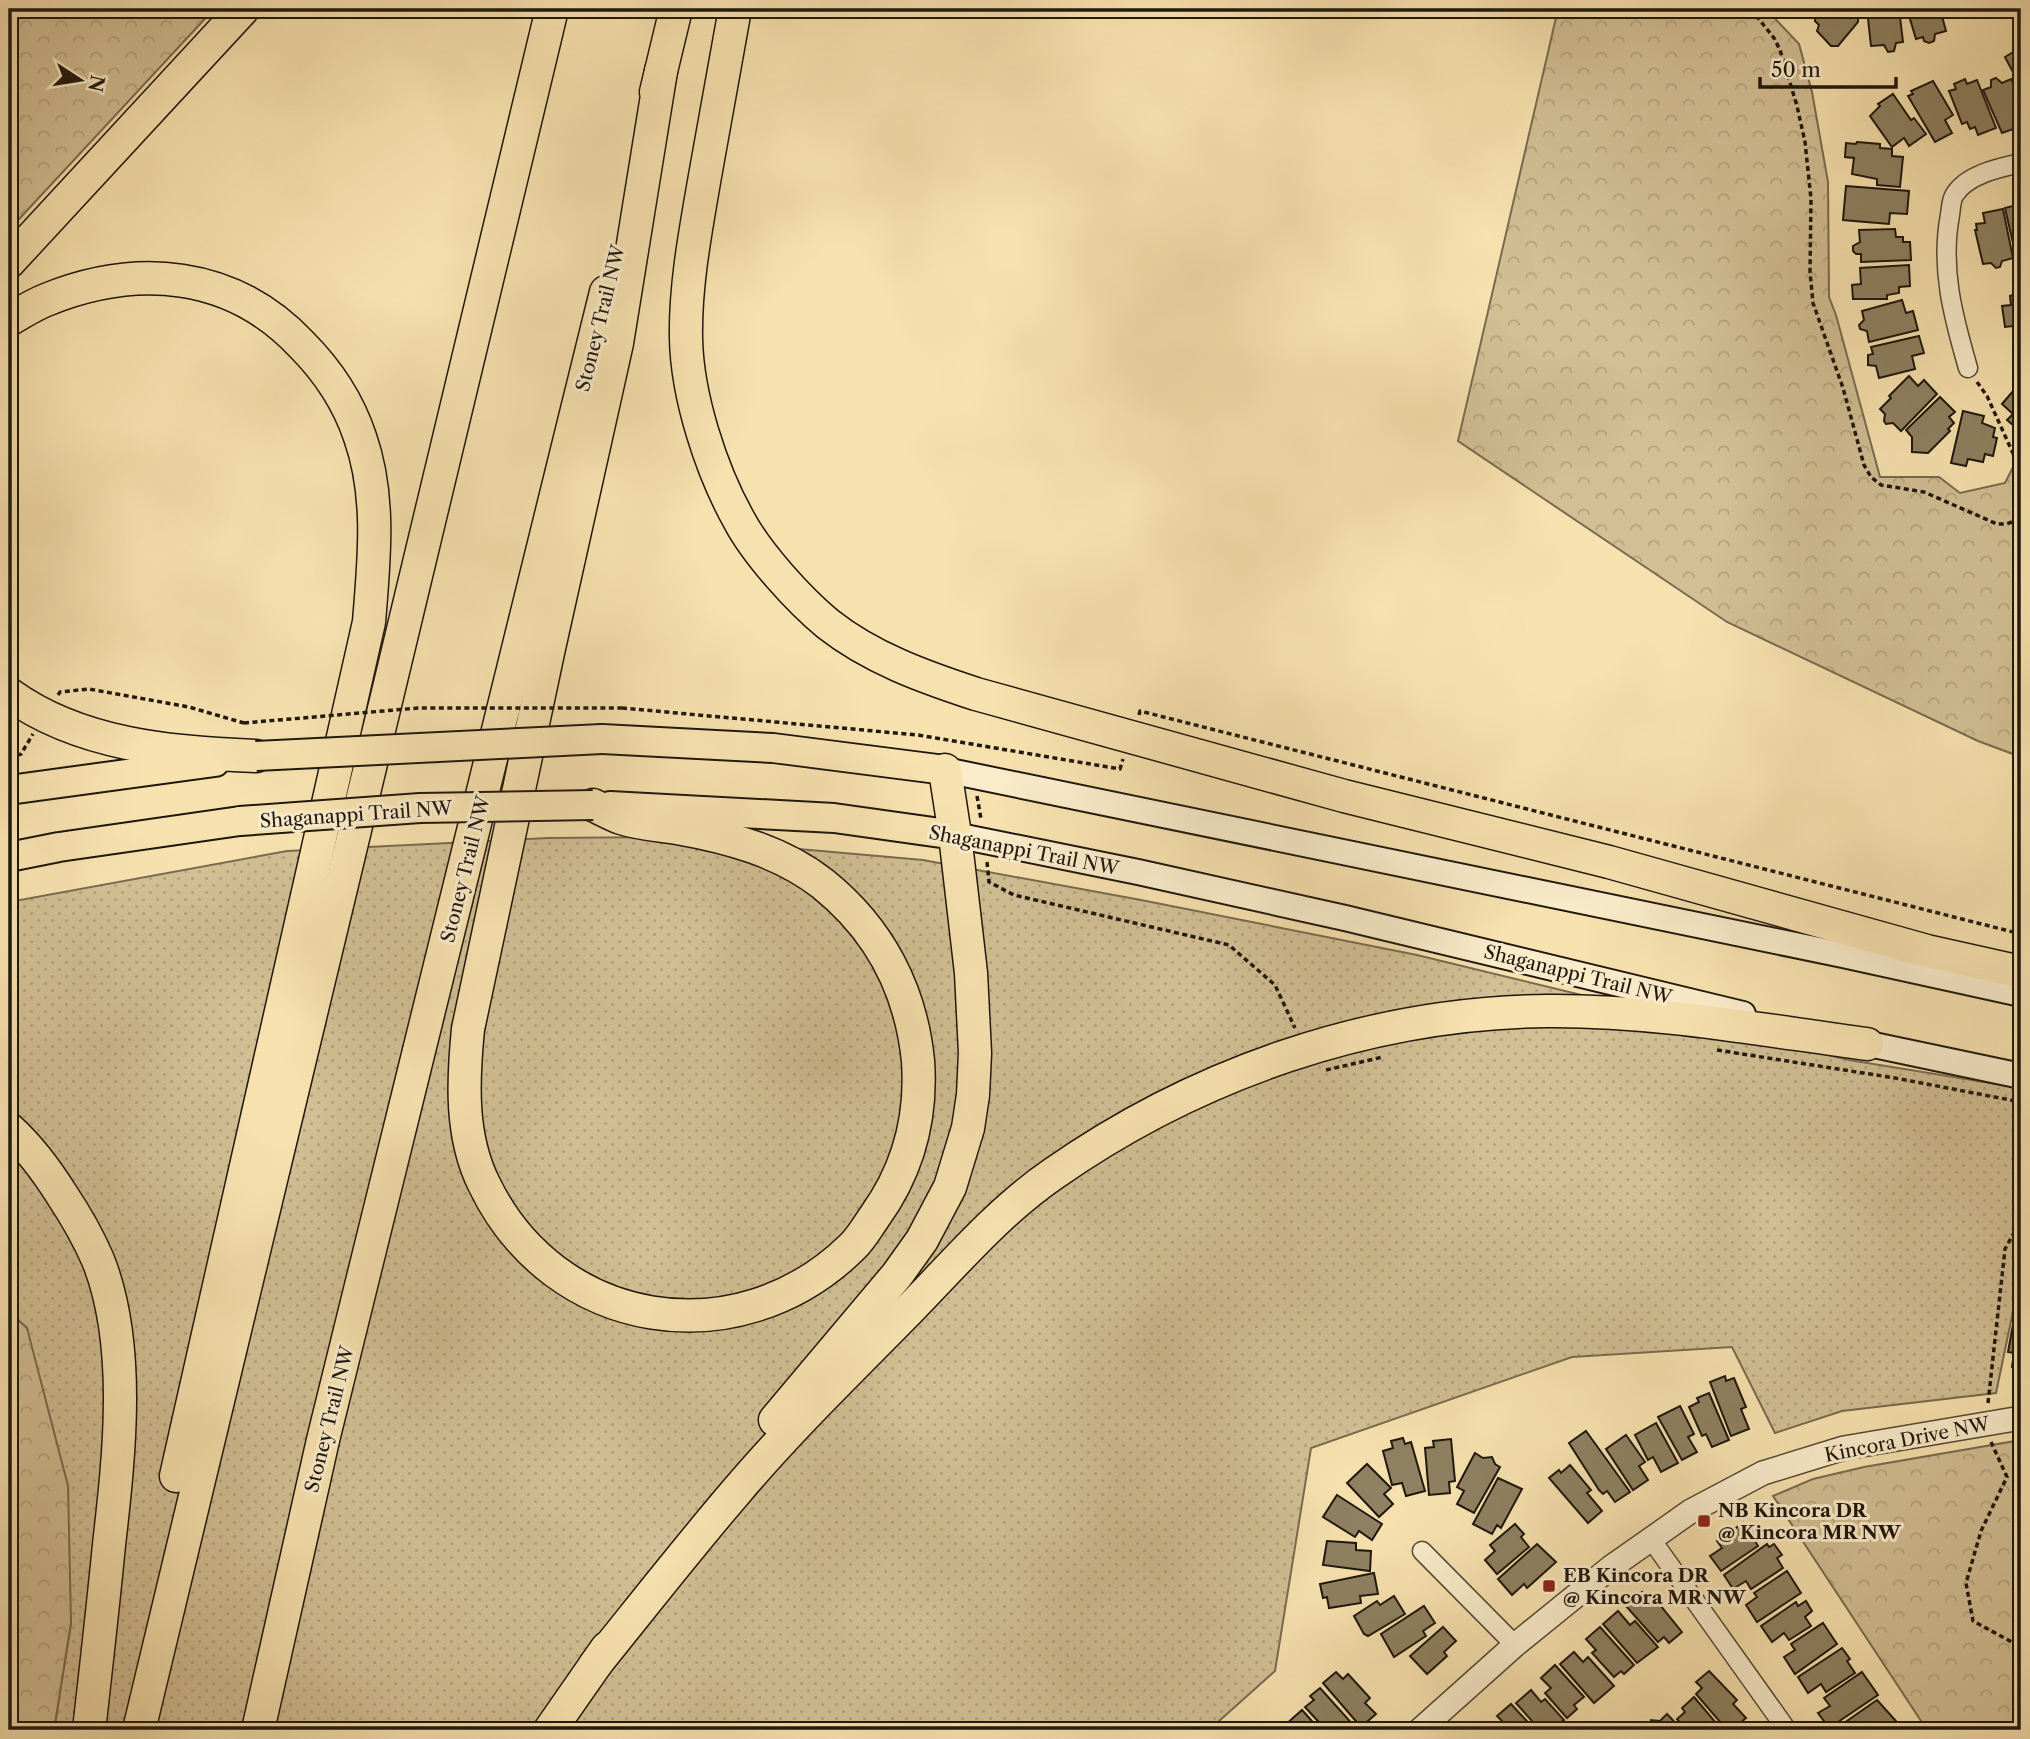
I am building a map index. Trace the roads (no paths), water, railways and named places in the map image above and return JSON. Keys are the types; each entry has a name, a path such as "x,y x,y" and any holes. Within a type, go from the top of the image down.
{"highway":[{"path":"9,262 243,9"},
{"path":"139,1730 552,9"},
{"name":"Stoney Trail NW","path":"258,1730 323,1440 676,9"},
{"path":"735,9 687,290 686,341 694,394 721,481 739,522 794,592 829,624 864,648 916,674 976,694 1344,796 1609,862 1927,951 2021,972"},
{"path":"593,805 623,818 732,839 797,867 822,883 863,921 894,969 916,1037 919,1104 912,1140 898,1178 855,1244 828,1268 796,1290 723,1313 684,1315 651,1313 628,1308 598,1298 570,1283 535,1257 505,1221 482,1182 470,1144 464,1105 464,1065 468,1029 617,343 661,71"},
{"path":"9,320 44,300 82,287 122,279 156,277 193,282 231,295 260,308 285,327 324,367 344,399 360,438 370,477 374,558 369,622 175,1483 133,1730"},
{"path":"9,694 44,716 75,729 144,747 256,756"},
{"path":"550,1730 713,1496 814,1371 897,1275 922,1240 950,1187 968,1128 975,1052 971,973 945,770"},
{"path":"595,1665 736,1491 794,1427 1001,1216 1050,1176 1161,1107 1237,1073 1317,1046 1394,1027 1460,1017 1545,1011 1621,1013 1867,1044"},
{"path":"9,1129 25,1143 82,1225 99,1262 110,1299 117,1349 120,1400 118,1463 89,1730"}],"main road":[{"path":"9,790 256,756 602,739 773,748 945,770 2021,994"},
{"name":"Shaganappi Trail NW","path":"9,858 60,847 240,821 420,808 593,805 834,818 955,835 1138,872 1358,921 1867,1044 2021,1076"}],"street":[{"path":"1968,368 1950,304 1946,277 1947,231 1954,195 1974,177 2021,163"},
{"name":"Kincora Drive NW","path":"1420,1730 1515,1645 1610,1568 1691,1511 1763,1473 1844,1448 2021,1418"},
{"path":"1651,1539 1787,1730"},
{"path":"1422,1551 1515,1645"}],"place":[{"name":"NB Kincora DR @ Kincora MR NW","path":"1704,1521"},
{"name":"EB Kincora DR @ Kincora MR NW","path":"1549,1586"}]}
